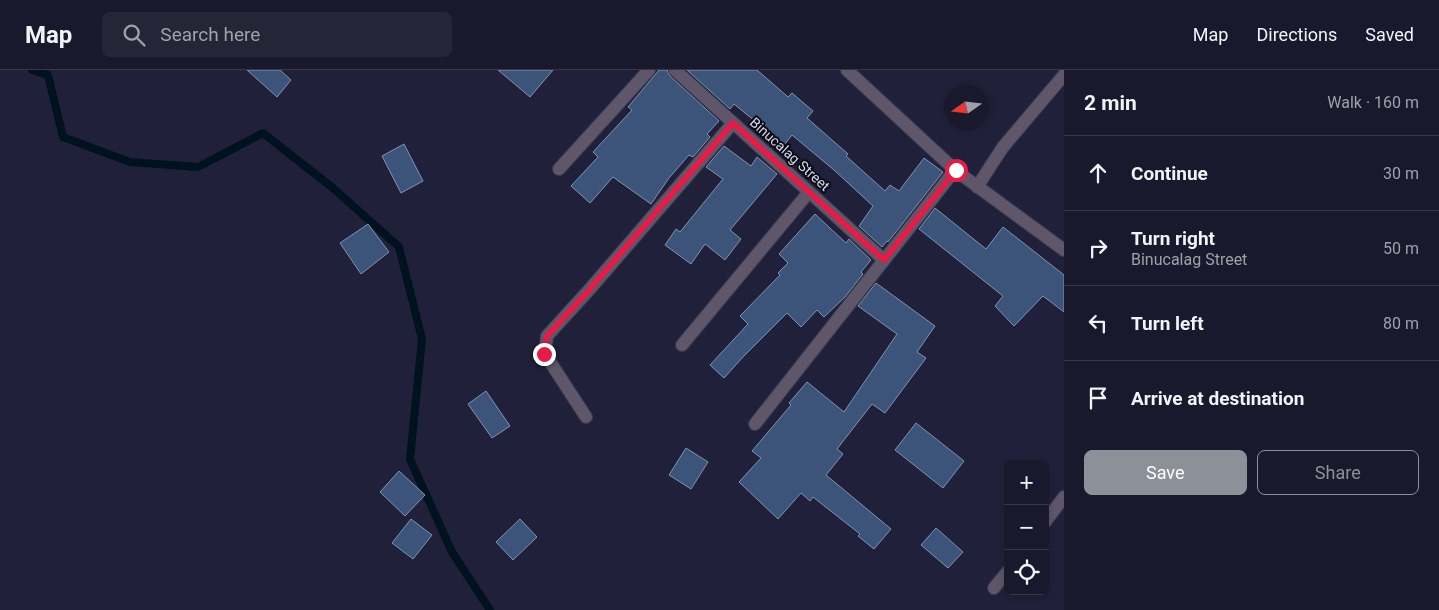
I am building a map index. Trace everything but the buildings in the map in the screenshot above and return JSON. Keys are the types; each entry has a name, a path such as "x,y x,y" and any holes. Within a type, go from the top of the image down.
{"street":[{"path":"559,169 649,70"},
{"name":"Binucalag Street","path":"675,70 884,260"},
{"path":"848,70 956,170 1064,250"},
{"path":"977,187 1003,147 1064,75"},
{"path":"586,417 544,354 547,336 733,123"},
{"path":"756,424 956,170"},
{"path":"682,345 809,192"},
{"path":"1049,517 1064,497"},
{"path":"994,588 1004,576"}],"waterway":[{"path":"32,70 48,75 63,137 130,162 198,167 263,133 333,188 399,247 422,339 410,459 452,552 490,610"}],"route":[{"path":"544,354 547,336 733,123 884,260 956,170"}]}
